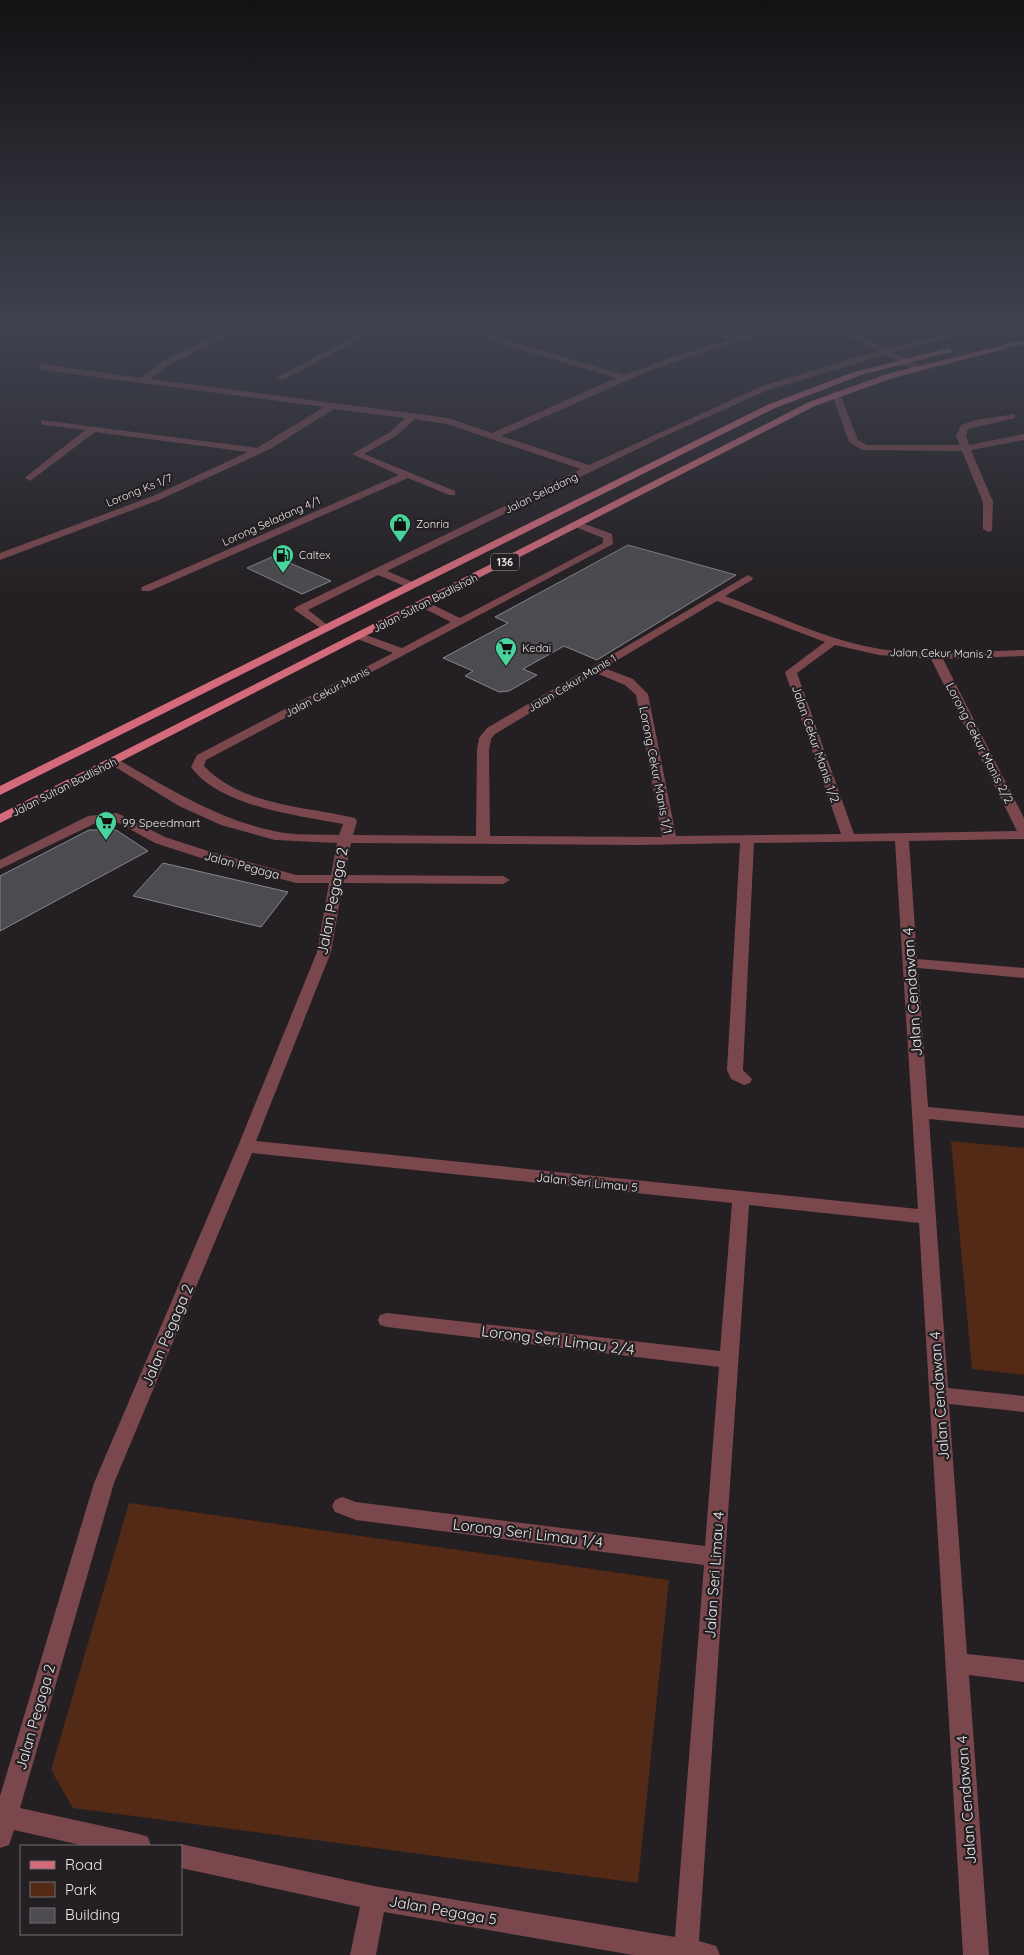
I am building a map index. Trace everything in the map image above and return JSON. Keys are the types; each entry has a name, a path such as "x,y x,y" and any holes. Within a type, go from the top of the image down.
{"main road":[{"name":"Jalan Sultan Badlishah","path":"0,791 749,417"},
{"name":"Jalan Sultan Badlishah","path":"0,819 786,417"}],"street":[{"name":"Lorong Ks 1/7","path":"0,557 156,498 258,451 315,417"},
{"path":"412,417 393,434 357,454 452,494"},
{"path":"422,417 448,421 590,469"},
{"path":"494,436 536,417"},
{"name":"Jalan Seladang","path":"324,628 300,609 700,417"},
{"path":"845,417 854,442 858,446 881,449 966,448 1024,438"},
{"path":"988,529 988,502 961,436 964,427 976,422 1005,417"},
{"path":"44,422 258,451"},
{"path":"30,478 93,429"},
{"name":"Lorong Seladang 4/1","path":"146,590 407,475"},
{"name":"Jalan Cekur Manis","path":"350,820 312,814 246,798 212,781 200,772 197,767 201,758 609,542 608,536 577,524"},
{"path":"378,571 411,585"},
{"name":"Jalan Cekur Manis 1","path":"483,839 483,750 485,738 491,731 748,578"},
{"name":"Jalan Cekur Manis 2","path":"717,597 834,640 880,652 935,655 1024,653"},
{"path":"423,604 460,622"},
{"path":"359,636 402,652"},
{"name":"Jalan Cekur Manis 1/2","path":"834,640 790,672 849,838"},
{"name":"Lorong Cekur Manis 2/2","path":"935,655 1024,833"},
{"name":"Lorong Cekur Manis 1/1","path":"595,670 629,682 642,694 670,841"},
{"path":"113,762 184,803 226,822 275,836 344,839 670,841 1024,833"},
{"name":"Jalan Pegaga","path":"0,865 93,819 117,817 160,840 203,854 296,879 503,880"},
{"name":"Jalan Pegaga 2","path":"3,1827 104,1484 246,1146 324,952 344,839 350,820"},
{"name":"Jalan Cendawan 4","path":"902,837 976,1955"},
{"path":"744,1079 737,1075 735,1070 747,840"},
{"path":"910,963 1024,973"},
{"path":"920,1112 1024,1122"},
{"name":"Jalan Seri Limau 5","path":"246,1146 927,1217"},
{"name":"Jalan Seri Limau 4","path":"697,1953 715,1557 741,1198"},
{"name":"Lorong Seri Limau 2/4","path":"387,1320 730,1360"},
{"path":"939,1395 1024,1404"},
{"name":"Lorong Seri Limau 1/4","path":"342,1506 356,1511 715,1557"},
{"path":"957,1663 1024,1671"},
{"path":"3,1827 132,1845"},
{"name":"Jalan Pegaga 5","path":"182,1856 374,1898 697,1953"},
{"path":"364,1955 374,1898"}],"green space":[{"path":"951,1141 1024,1148 1024,1375 972,1369"},
{"path":"129,1503 669,1580 638,1883 73,1808 51,1770"}],"building":[{"path":"628,545 736,575 597,660 564,646 523,669 537,675 509,691 499,692 465,676 473,671 443,658 508,623 495,617"},
{"path":"274,556 331,581 302,594 247,568"},
{"path":"89,830 116,830 148,851 0,931 0,876"},
{"path":"163,863 288,892 261,927 133,896"}],"place":[{"name":"Zonria","path":"400,543"},
{"name":"Caltex","path":"283,574"},
{"name":"Kedai","path":"506,667"},
{"name":"99 Speedmart","path":"106,841"}]}
